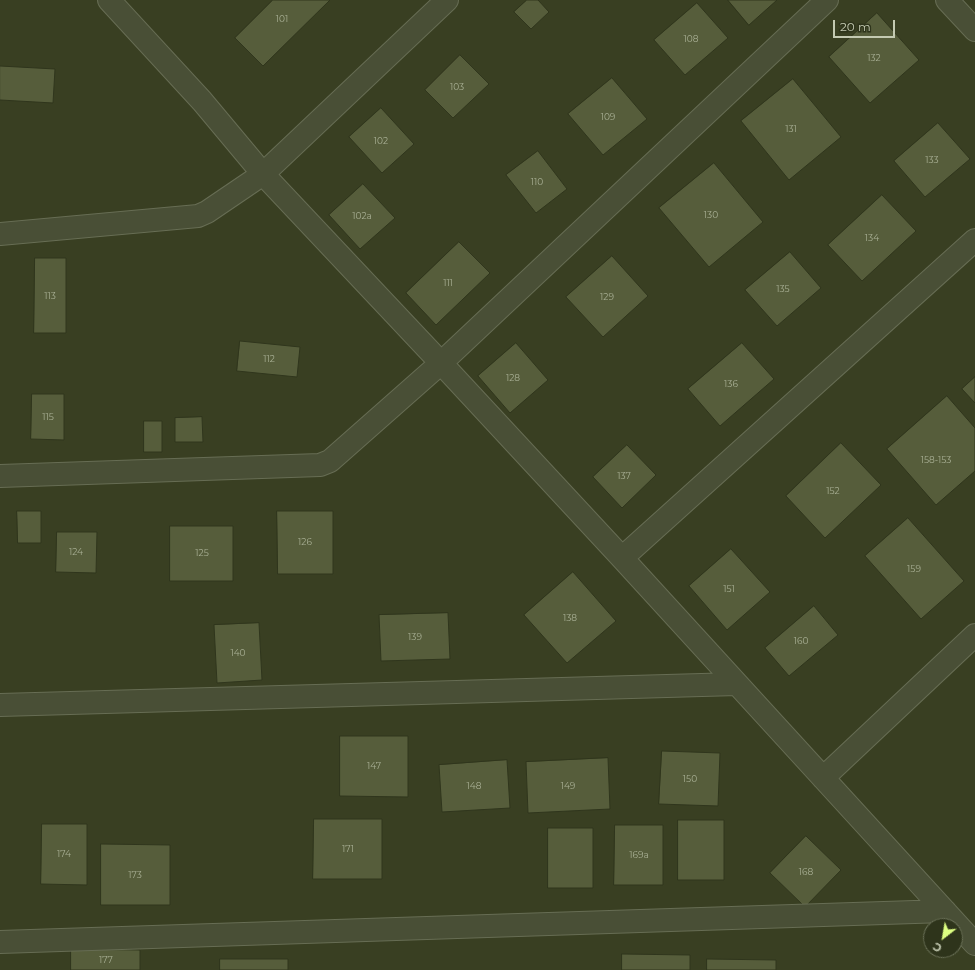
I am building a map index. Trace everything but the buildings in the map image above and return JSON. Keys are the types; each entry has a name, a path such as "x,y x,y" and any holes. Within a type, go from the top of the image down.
{"street":[{"path":"109,0 202,101 263,174 622,558 975,944"},
{"path":"0,234 198,216 207,212 263,174 447,0"},
{"path":"0,476 320,466 330,461 441,363 827,0"},
{"path":"947,0 975,30"},
{"path":"622,558 975,240"},
{"path":"823,778 975,635"},
{"path":"0,705 737,684"},
{"path":"0,942 945,911"}]}
